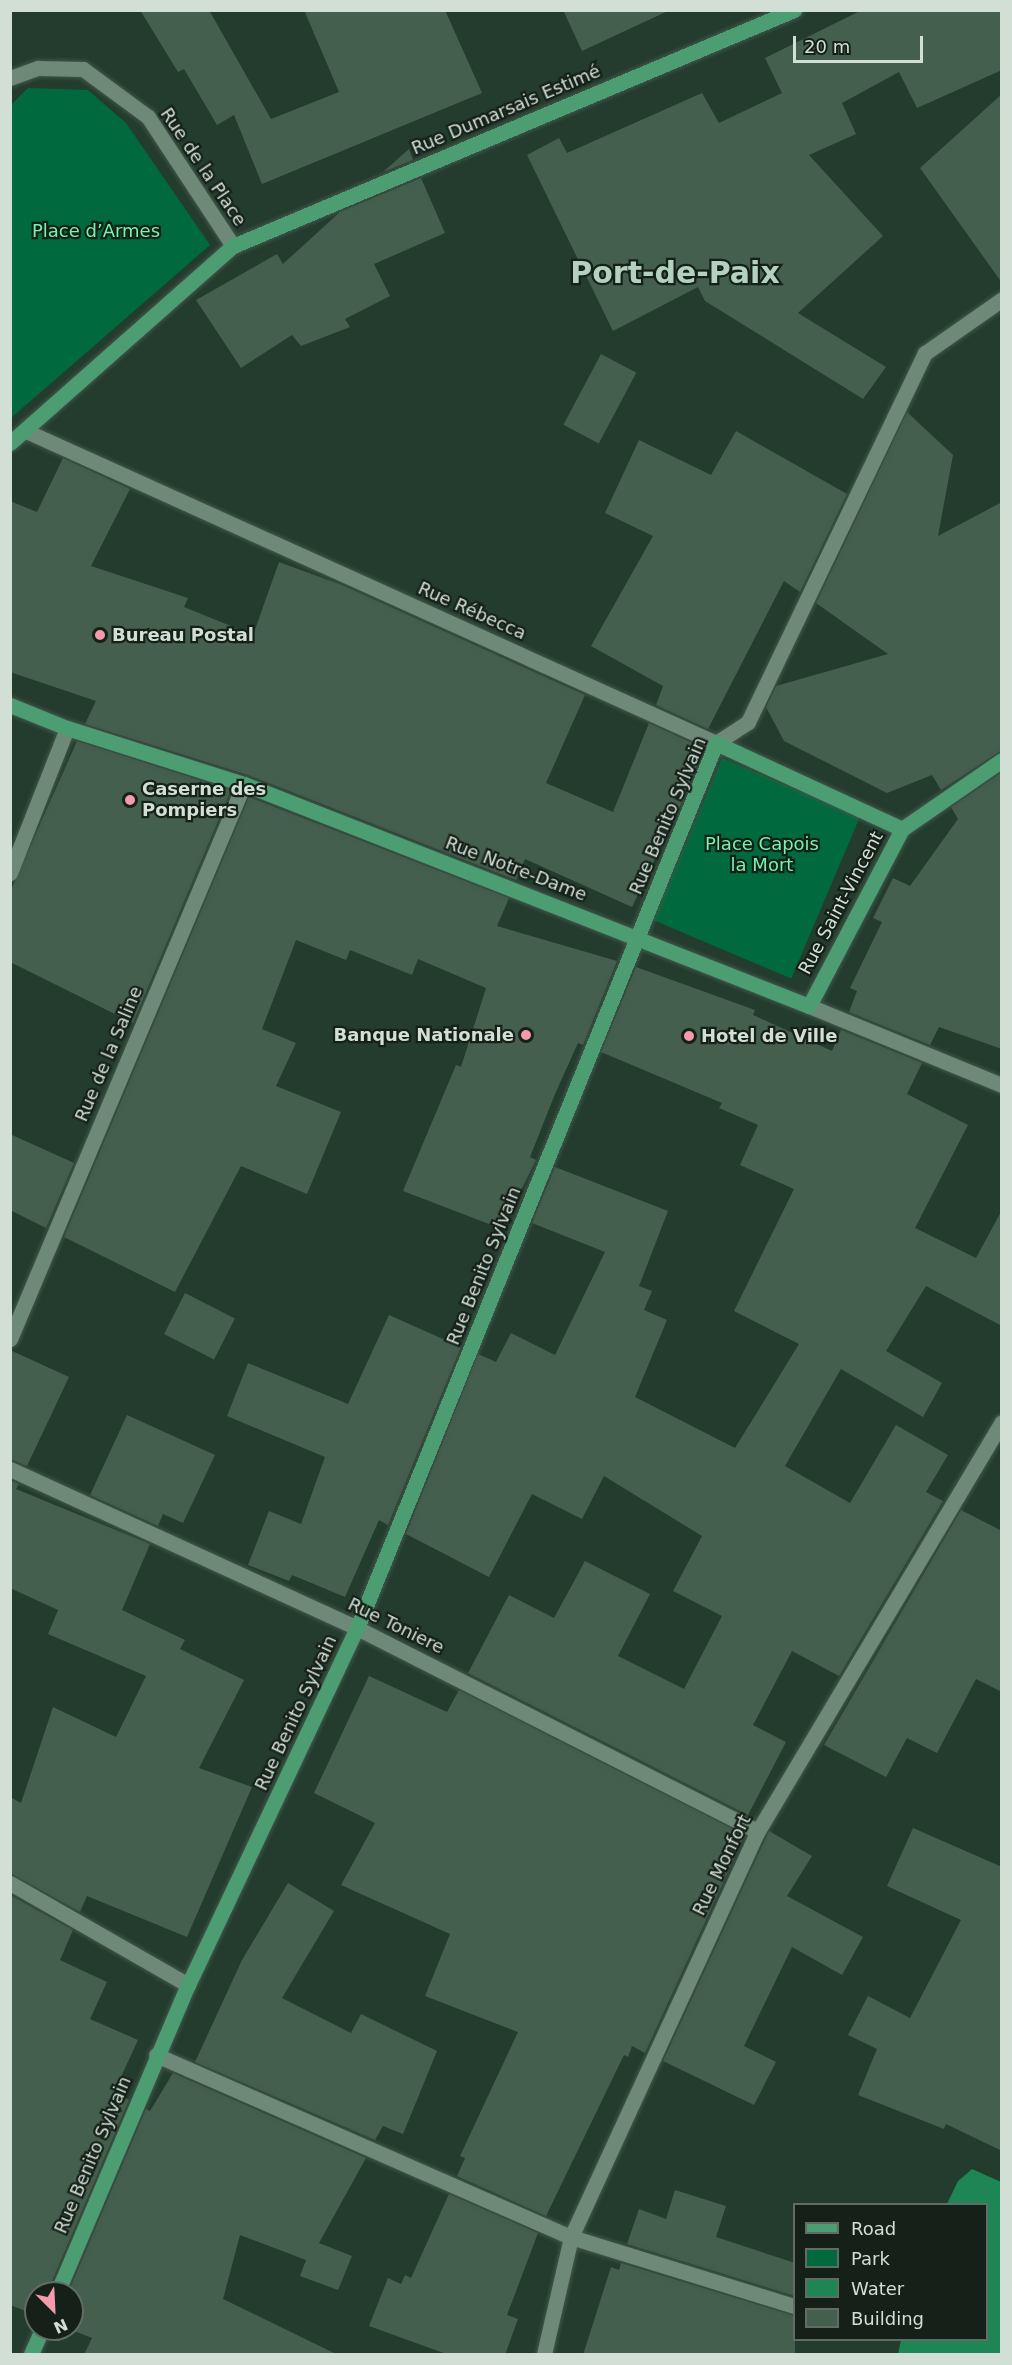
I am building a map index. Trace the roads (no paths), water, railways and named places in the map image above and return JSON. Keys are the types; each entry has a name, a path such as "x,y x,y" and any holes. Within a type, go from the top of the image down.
{"main road":[{"name":"Rue Dumarsais Estimé","path":"10,443 233,246 794,10"},
{"name":"Rue Notre-Dame","path":"10,705 67,728 244,784 809,1006"},
{"name":"Rue Rébecca","path":"716,743 902,828"},
{"name":"Rue Benito Sylvain","path":"62,2281 156,2055 357,1628 716,743"},
{"name":"Rue Saint-Vincent","path":"809,1006 902,828 1002,760"},
{"path":"31,2355 37,2341"}],"street":[{"name":"Rue de la Place","path":"10,78 38,68 83,69 148,117 233,246"},
{"name":"Rue Benito Sylvain","path":"716,743 748,722 925,353 1002,299"},
{"name":"Rue Rébecca","path":"26,431 716,743"},
{"path":"10,873 67,728"},
{"name":"Rue de la Saline","path":"10,1339 244,784"},
{"name":"Rue Notre-Dame","path":"809,1006 1002,1085"},
{"name":"Rue Monfort","path":"544,2355 571,2237 758,1831 1002,1422"},
{"name":"Rue Toniere","path":"10,1469 357,1628 758,1831"},
{"path":"10,1883 188,1985"},
{"path":"156,2055 571,2237 793,2305"}],"water":[{"path":"972,2169 1001,2182 1001,2354 898,2354 901,2341 988,2341 988,2203 947,2203 958,2181"}],"place":[{"name":"Bureau Postal","path":"100,635"},
{"name":"Caserne des Pompiers","path":"130,800"},
{"name":"Banque Nationale","path":"526,1035"},
{"name":"Hotel de Ville","path":"689,1036"}],"district":[{"name":"Port-de-Paix","path":"675,273"}],"park label":[{"name":"Place d’Armes","path":"96,231"},
{"name":"Place Capois la Mort","path":"762,855"}]}
